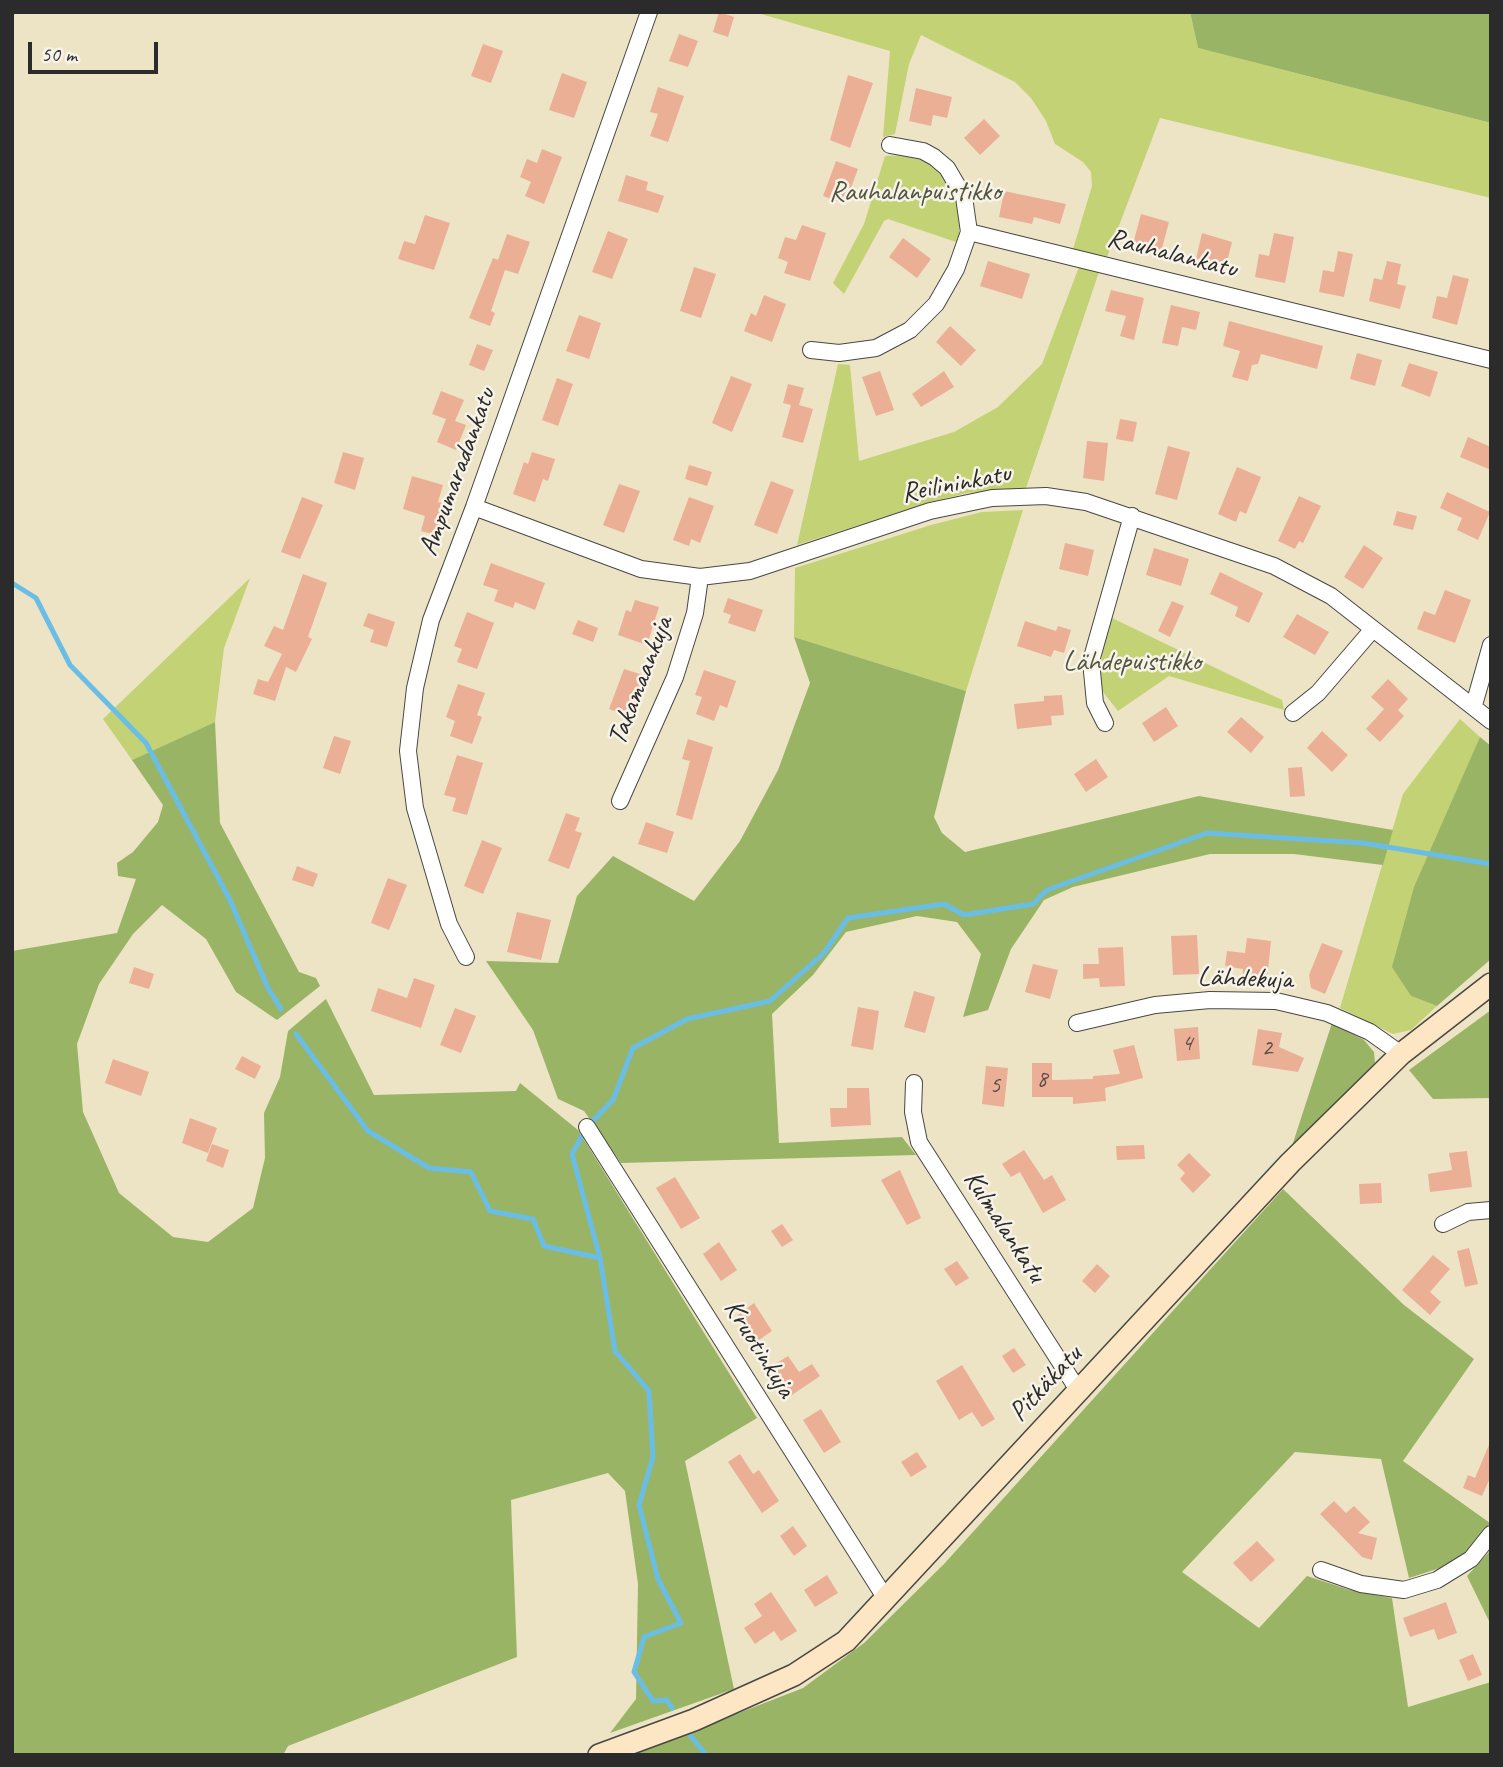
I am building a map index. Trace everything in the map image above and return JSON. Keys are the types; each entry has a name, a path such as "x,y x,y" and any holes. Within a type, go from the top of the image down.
{"street":[{"name":"Ampumaradankatu","path":"466,957 449,924 415,808 408,751 415,688 431,620 474,507 649,12"},
{"path":"811,350 839,353 876,348 910,330 936,304 956,269 969,232 964,197 947,168 923,150 890,145"},
{"name":"Rauhalankatu","path":"969,232 1491,360"},
{"name":"Reilininkatu","path":"474,507 642,569 700,577 750,571 930,511 992,498 1046,496 1086,502 1274,566 1331,596 1474,705 1491,721"},
{"path":"1105,723 1095,703 1091,661 1132,516"},
{"name":"Takamaankuja","path":"620,802 675,677 695,614 700,577"},
{"path":"1293,713 1318,693 1373,629"},
{"path":"1474,705 1491,645"},
{"name":"Pitkäkatu","path":"599,1755 694,1720 794,1675 846,1641 1290,1163 1401,1054 1491,984"},
{"name":"Lähdekuja","path":"1077,1023 1155,1005 1210,1000 1276,1001 1327,1013 1370,1032 1401,1054"},
{"name":"Kulmalankatu","path":"914,1083 913,1112 919,1142 1078,1390"},
{"name":"Kruotinkuja","path":"587,1127 886,1599"},
{"path":"1443,1224 1468,1212 1491,1210"},
{"path":"1321,1570 1361,1584 1404,1590 1437,1580 1471,1559 1491,1534"}],"green space":[{"path":"754,12 1190,12 1198,48 1491,123 1491,198 1160,118 1107,257 1073,249 1092,186 1091,172 1083,162 1055,144 1046,121 1031,98 1015,82 921,35 909,64 895,134 883,137 890,51"},
{"path":"1190,12 1491,12 1491,123 1198,48"},
{"name":"Rauhalanpuistikko","path":"907,155 932,163 944,175 955,194 959,212 959,243 888,219 884,221 844,294 833,283 864,224 885,156"},
{"path":"1079,267 1099,272 1026,488 967,493 930,502 797,545 838,364 850,365 859,461 954,432 998,407 1042,364"},
{"path":"1023,510 966,691 794,637 795,568 931,525 982,512"},
{"path":"250,578 224,648 215,722 132,760 103,719"},
{"name":"Lähdepuistikko","path":"1110,617 1282,700 1284,710 1169,676 1118,711 1103,692 1099,671"},
{"path":"794,637 966,691 934,817 942,833 965,852 1199,796 1393,830 1383,865 1294,854 1210,854 1073,887 1044,900 1011,949 988,1010 963,1017 981,954 957,922 917,916 846,932 813,975 772,1014 779,1143 902,1137 916,1155 621,1163 584,1111 558,1099 533,1030 486,961 558,963 577,896 613,856 694,901 740,841 778,770 810,683"},
{"path":"1460,719 1480,737 1464,778 1411,996 1437,1006 1411,1030 1393,1034 1340,1008 1403,794"},
{"path":"215,722 220,823 299,972 316,978 320,986 277,1020 236,992 206,939 162,905 133,934 99,984 77,1044 83,1112 119,1193 173,1237 208,1242 253,1208 265,1158 264,1113 280,1077 288,1031 326,999 374,1095 516,1091 520,1083 578,1130 757,1418 685,1461 734,1689 610,1733 636,1699 638,1584 625,1491 608,1473 511,1500 517,1657 288,1746 283,1755 12,1755 12,951 117,933 136,879 118,876 117,863 133,852 158,822 163,805 132,760"},
{"path":"1480,737 1491,746 1491,959 1437,1006 1411,996 1392,967 1414,887"},
{"path":"1491,1010 1491,1098 1433,1099 1409,1070"},
{"path":"1332,1023 1364,1040 1374,1052 1375,1063 1291,1149"},
{"path":"1283,1189 1404,1305 1474,1359 1403,1461 1490,1523 1471,1551 1440,1568 1409,1578 1381,1459 1295,1452 1182,1572 1259,1628 1307,1576 1350,1590 1392,1598 1408,1707 1491,1682 1491,1755 631,1755 803,1688 864,1643 944,1564"},
{"path":"1489,1552 1491,1554 1491,1625 1467,1576"}],"building":[{"path":"719,12 734,17 728,37 713,32"},
{"path":"679,34 698,41 688,67 669,61"},
{"path":"483,44 503,51 491,83 471,76"},
{"path":"562,73 587,82 574,118 549,110"},
{"path":"848,75 873,83 850,148 830,140"},
{"path":"658,87 684,96 668,142 650,136 658,114 650,112"},
{"path":"916,88 952,97 947,118 933,115 931,126 909,121"},
{"path":"984,119 1000,136 980,155 964,138"},
{"path":"542,149 562,157 544,204 525,196 531,182 520,177 527,159 537,163"},
{"path":"836,161 858,169 845,204 823,196"},
{"path":"626,175 648,182 646,190 664,196 658,213 618,201"},
{"path":"1004,191 1066,204 1060,224 1034,217 1032,224 999,217"},
{"path":"1141,214 1169,222 1161,252 1133,244"},
{"path":"425,215 450,223 434,270 398,259 404,241 415,244"},
{"path":"802,225 826,233 810,281 784,273 788,262 778,258 785,237 796,240"},
{"path":"608,231 628,239 612,279 592,272"},
{"path":"1202,233 1232,242 1226,266 1196,259"},
{"path":"1274,233 1294,237 1285,283 1255,277 1259,254 1269,256"},
{"path":"507,234 530,242 518,274 505,270 491,311 495,313 490,326 469,318 493,258 498,260"},
{"path":"903,238 931,259 917,278 889,257"},
{"path":"1338,251 1353,254 1344,297 1319,292 1323,270 1334,272"},
{"path":"988,261 1030,274 1022,299 980,286"},
{"path":"1387,261 1401,264 1397,284 1406,286 1400,309 1369,301 1374,278 1382,280"},
{"path":"694,267 716,274 701,318 680,311"},
{"path":"1453,275 1469,279 1457,325 1432,318 1437,296 1447,298"},
{"path":"1111,290 1144,298 1134,340 1120,336 1126,316 1105,311"},
{"path":"764,295 786,304 772,342 744,331 751,313 756,316"},
{"path":"1171,305 1200,312 1196,330 1182,327 1178,346 1162,343"},
{"path":"579,315 601,323 589,359 566,351"},
{"path":"1229,321 1323,346 1317,369 1261,354 1258,364 1252,365 1248,381 1232,377 1240,351 1223,346"},
{"path":"950,326 976,350 961,366 936,342"},
{"path":"477,344 493,350 484,371 469,365"},
{"path":"1357,353 1382,360 1375,386 1350,379"},
{"path":"1409,363 1438,372 1430,397 1401,386"},
{"path":"880,371 894,410 876,416 862,377"},
{"path":"944,371 954,387 921,407 912,394"},
{"path":"731,376 752,384 732,432 712,423"},
{"path":"557,378 573,384 558,426 542,420"},
{"path":"788,384 804,388 799,405 813,409 803,443 782,437 791,405 783,403"},
{"path":"441,391 464,400 455,421 466,425 456,450 437,442 446,419 432,414"},
{"path":"1120,419 1137,422 1133,442 1116,439"},
{"path":"1468,437 1491,447 1491,470 1460,457"},
{"path":"1087,441 1108,443 1104,481 1083,478"},
{"path":"1168,446 1190,452 1177,500 1155,494"},
{"path":"343,452 364,458 355,490 334,483"},
{"path":"532,452 555,459 548,481 543,479 535,502 513,494 524,462 528,464"},
{"path":"689,465 712,472 707,486 685,479"},
{"path":"1237,467 1261,477 1246,514 1240,511 1236,522 1218,514"},
{"path":"412,476 443,485 438,502 445,504 436,535 421,531 425,516 403,509"},
{"path":"771,481 794,490 777,534 754,525"},
{"path":"619,484 640,491 624,533 603,525"},
{"path":"1447,492 1490,512 1478,540 1457,530 1462,518 1440,508"},
{"path":"1299,496 1321,506 1303,543 1299,541 1295,549 1278,541"},
{"path":"302,497 323,505 300,559 281,552"},
{"path":"689,497 714,506 700,543 691,539 689,546 673,540"},
{"path":"1397,511 1417,516 1413,530 1393,525"},
{"path":"1065,543 1094,550 1088,576 1059,569"},
{"path":"1364,545 1383,558 1363,589 1344,577"},
{"path":"1154,548 1189,559 1181,586 1146,575"},
{"path":"491,563 545,583 535,610 515,602 513,608 494,601 498,590 483,585"},
{"path":"1220,572 1263,593 1249,623 1235,616 1238,607 1210,594"},
{"path":"303,574 327,583 308,637 312,639 296,672 286,667 275,701 253,694 258,679 268,682 282,654 264,646 274,626 283,630"},
{"path":"1445,590 1471,600 1455,643 1417,629 1424,611 1435,615"},
{"path":"728,598 763,610 755,632 728,623 731,615 723,612"},
{"path":"635,600 659,607 647,645 618,635 626,610 631,612"},
{"path":"1172,601 1184,606 1170,637 1158,631"},
{"path":"467,612 494,623 477,669 457,662 462,649 454,646"},
{"path":"368,613 395,622 387,647 370,642 374,630 363,626"},
{"path":"1297,614 1329,632 1315,655 1283,637"},
{"path":"578,620 598,628 593,642 572,634"},
{"path":"1025,621 1056,631 1058,626 1071,630 1064,653 1054,650 1051,657 1017,646"},
{"path":"624,669 646,676 631,717 609,709"},
{"path":"704,670 736,681 727,708 720,705 714,721 696,714 702,697 695,695"},
{"path":"1388,679 1408,699 1398,710 1404,716 1380,742 1366,729 1384,709 1371,697"},
{"path":"458,684 485,693 477,715 482,717 472,744 450,736 455,721 446,717"},
{"path":"1062,695 1064,715 1051,716 1052,725 1017,729 1014,704 1044,701 1044,696"},
{"path":"1166,707 1178,726 1154,742 1142,723"},
{"path":"1241,717 1264,737 1251,753 1227,732"},
{"path":"1322,731 1348,755 1332,772 1307,748"},
{"path":"334,736 351,741 340,774 323,768"},
{"path":"688,739 713,747 692,820 676,815 690,761 682,759"},
{"path":"457,755 483,763 467,815 452,811 456,798 444,795"},
{"path":"1096,759 1108,777 1086,792 1074,774"},
{"path":"1302,767 1305,796 1290,797 1288,768"},
{"path":"566,813 580,818 575,831 582,833 569,869 548,861"},
{"path":"646,822 674,832 667,853 638,844"},
{"path":"482,840 502,848 483,894 464,886"},
{"path":"297,866 318,874 313,887 292,880"},
{"path":"388,878 407,885 389,930 371,923"},
{"path":"517,912 551,920 541,960 507,952"},
{"path":"1197,935 1199,974 1173,975 1171,936"},
{"path":"1247,938 1271,941 1267,979 1243,976 1243,969 1225,966 1227,951 1245,953"},
{"path":"1322,943 1343,951 1325,994 1311,988 1309,975"},
{"path":"1123,947 1125,986 1100,987 1099,978 1083,979 1083,964 1099,964 1098,948"},
{"path":"1033,964 1058,970 1050,999 1025,992"},
{"path":"134,967 154,974 149,989 129,983"},
{"path":"414,978 435,985 421,1028 371,1011 378,988 407,998"},
{"path":"914,991 935,997 925,1033 904,1027"},
{"path":"858,1007 879,1011 873,1050 851,1046"},
{"path":"455,1008 476,1016 461,1053 440,1045"},
{"path":"1198,1027 1200,1059 1177,1061 1174,1029"},
{"path":"1258,1029 1282,1033 1279,1047 1304,1058 1298,1072 1252,1065"},
{"path":"1134,1045 1143,1078 1105,1088 1106,1101 1073,1104 1073,1097 1032,1097 1032,1063 1052,1063 1052,1080 1093,1079 1093,1076 1120,1074 1113,1050"},
{"path":"242,1056 261,1066 255,1079 235,1069"},
{"path":"113,1059 149,1072 141,1096 105,1083"},
{"path":"986,1066 1008,1068 1004,1107 982,1104"},
{"path":"847,1088 869,1088 871,1125 831,1127 830,1108 847,1108"},
{"path":"190,1118 217,1128 208,1153 182,1143"},
{"path":"212,1144 229,1150 223,1168 206,1161"},
{"path":"1144,1145 1145,1159 1117,1160 1116,1146"},
{"path":"1024,1150 1044,1180 1052,1175 1066,1200 1043,1213 1020,1172 1011,1177 1002,1164"},
{"path":"1467,1151 1472,1187 1430,1192 1428,1174 1452,1170 1449,1153"},
{"path":"1189,1153 1211,1175 1193,1193 1180,1179 1185,1173 1177,1165"},
{"path":"900,1170 921,1218 907,1225 881,1180"},
{"path":"675,1177 700,1218 681,1229 656,1188"},
{"path":"1381,1183 1382,1203 1360,1204 1359,1184"},
{"path":"782,1224 793,1240 782,1247 771,1231"},
{"path":"719,1242 737,1270 721,1281 703,1254"},
{"path":"1469,1248 1478,1284 1465,1287 1457,1251"},
{"path":"1433,1255 1450,1269 1430,1292 1441,1302 1430,1315 1402,1290"},
{"path":"957,1261 969,1278 956,1286 944,1269"},
{"path":"1097,1264 1110,1276 1095,1293 1082,1281"},
{"path":"754,1303 772,1331 756,1342 738,1315"},
{"path":"1014,1348 1026,1365 1013,1373 1002,1356"},
{"path":"788,1356 799,1372 812,1364 820,1376 789,1397 769,1368"},
{"path":"962,1365 995,1419 982,1427 972,1412 959,1420 936,1381"},
{"path":"821,1409 841,1442 824,1453 803,1420"},
{"path":"1491,1440 1491,1476 1482,1496 1463,1488 1468,1475 1475,1478"},
{"path":"917,1452 927,1467 911,1477 901,1462"},
{"path":"740,1454 753,1474 759,1470 779,1501 762,1513 728,1462"},
{"path":"1334,1501 1346,1513 1354,1506 1370,1522 1358,1533 1377,1538 1372,1560 1362,1557 1320,1514"},
{"path":"793,1526 807,1546 794,1556 780,1536"},
{"path":"1257,1541 1275,1560 1251,1582 1233,1563"},
{"path":"827,1575 838,1593 815,1607 804,1590"},
{"path":"771,1592 797,1631 781,1641 774,1631 755,1644 744,1628 762,1616 754,1604"},
{"path":"1446,1602 1457,1633 1438,1640 1434,1629 1410,1637 1403,1618"},
{"path":"1473,1654 1482,1675 1468,1681 1459,1660"}],"waterway":[{"path":"12,583 36,598 70,665 146,743 229,898 268,988 281,1009"},
{"path":"600,1258 572,1154 587,1127 613,1100 633,1048 687,1019 770,1001 824,953 848,918 944,904 964,915 1033,904 1047,890 1207,833 1363,843 1491,864"},
{"path":"296,1034 368,1131 429,1168 471,1172 490,1211 533,1219 544,1246 600,1258 615,1351 649,1391 653,1457 639,1505 658,1579 681,1623 644,1637 634,1672 653,1701 667,1700 672,1708"},
{"path":"690,1735 706,1755"}]}
